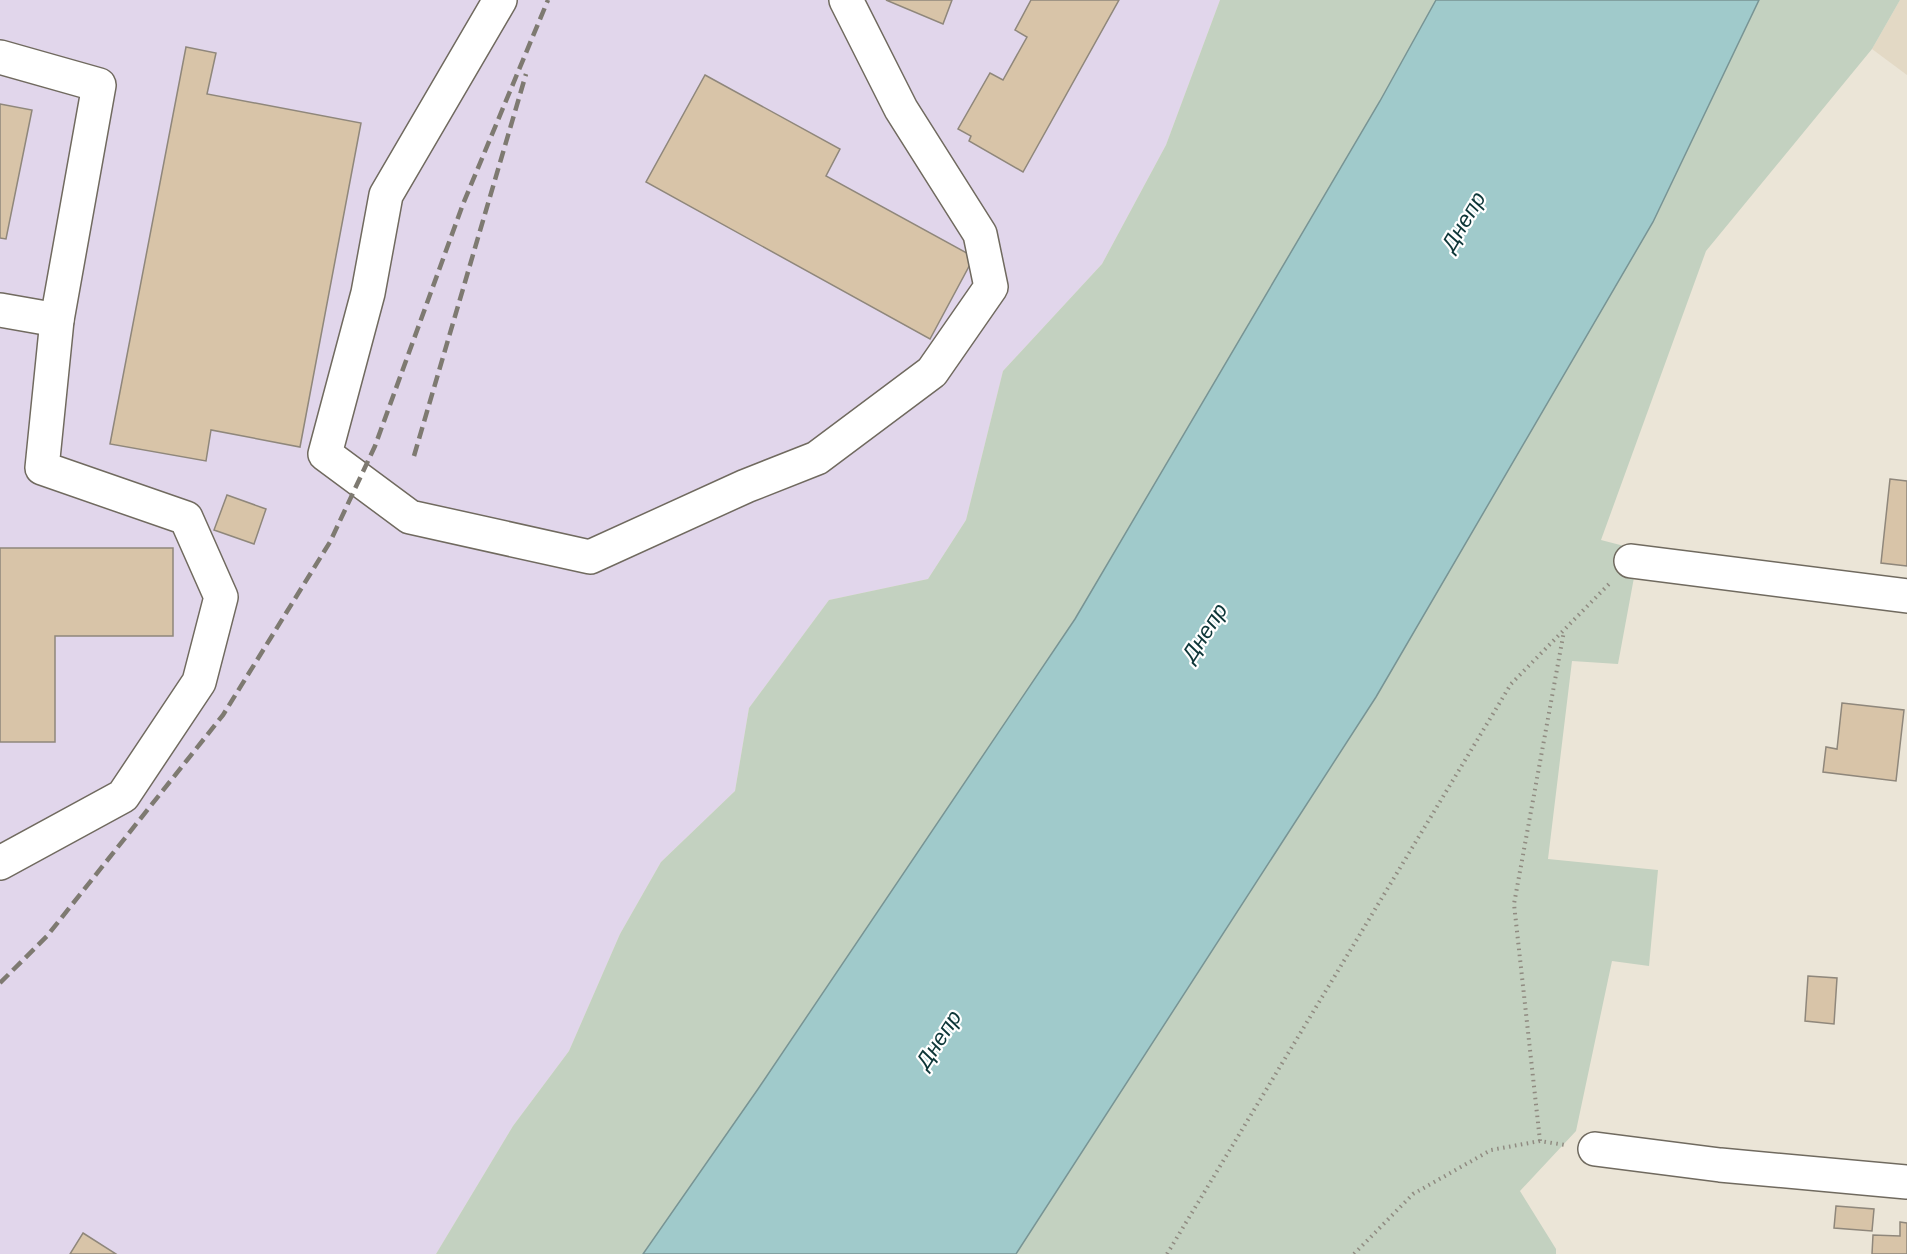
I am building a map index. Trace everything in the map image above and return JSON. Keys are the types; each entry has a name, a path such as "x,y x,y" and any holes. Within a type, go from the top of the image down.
{"street":[{"path":"501,0 386,195 368,293 325,454 410,517 590,557 747,486 817,458 932,372 991,287 980,234 901,109 846,0"},
{"path":"0,57 99,85 57,320 42,468 186,518 221,597 198,682 123,796 0,863"},
{"path":"0,310 57,320"},
{"path":"1631,561 1907,596"},
{"path":"1594,1149 1720,1166 1907,1182"}],"path":[{"path":"1167,1254 1510,684 1631,561"},
{"path":"1540,1141 1514,904 1564,630"},
{"path":"1354,1254 1413,1194 1491,1150 1540,1141 1594,1149"}],"shaded area":[{"path":"0,0 1220,0 1166,145 1102,264 1003,371 966,520 928,579 829,600 749,708 735,791 661,862 620,934 569,1051 513,1126 436,1254 0,1254"},
{"path":"1900,0 1907,0 1907,75 1872,49"}],"green space":[{"path":"1220,0 1436,0 1380,101 1075,619 758,1089 643,1254 436,1254 513,1126 569,1051 620,934 661,862 735,791 749,708 829,600 928,579 966,520 1003,371 1102,264 1166,145"},
{"path":"1759,0 1900,0 1872,49 1706,251 1601,540 1628,547 1635,572 1618,664 1572,661 1548,859 1658,870 1649,966 1612,961 1576,1131 1520,1191 1556,1249 1556,1254 1016,1254 1376,697 1653,222"}],"water":[{"name":"Днепр","path":"1436,0 1759,0 1653,222 1376,697 1016,1254 643,1254 758,1089 1075,619 1380,101"}],"building":[{"path":"886,0 952,0 943,24"},
{"path":"1031,0 1119,0 1023,172 969,141 971,136 958,129 990,73 1003,80 1027,37 1015,30"},
{"path":"186,47 216,53 207,94 361,123 300,447 211,430 206,461 110,444"},
{"path":"705,75 840,149 826,176 974,257 930,339 646,182"},
{"path":"0,104 32,110 6,239 0,238"},
{"path":"1890,479 1907,481 1907,566 1881,563"},
{"path":"227,495 266,509 254,544 214,530"},
{"path":"0,548 173,548 173,636 55,636 55,742 0,742"},
{"path":"1842,703 1904,710 1896,781 1823,772 1826,747 1837,749"},
{"path":"1808,976 1837,978 1834,1024 1805,1021"},
{"path":"1836,1206 1874,1209 1872,1231 1834,1228"},
{"path":"1900,1222 1907,1223 1907,1254 1872,1254 1873,1235 1900,1236"},
{"path":"83,1233 116,1254 70,1254"}],"railway":[{"path":"0,983 47,936 223,715 330,542 375,446 463,204 548,0"},
{"path":"414,456 526,74"}]}
